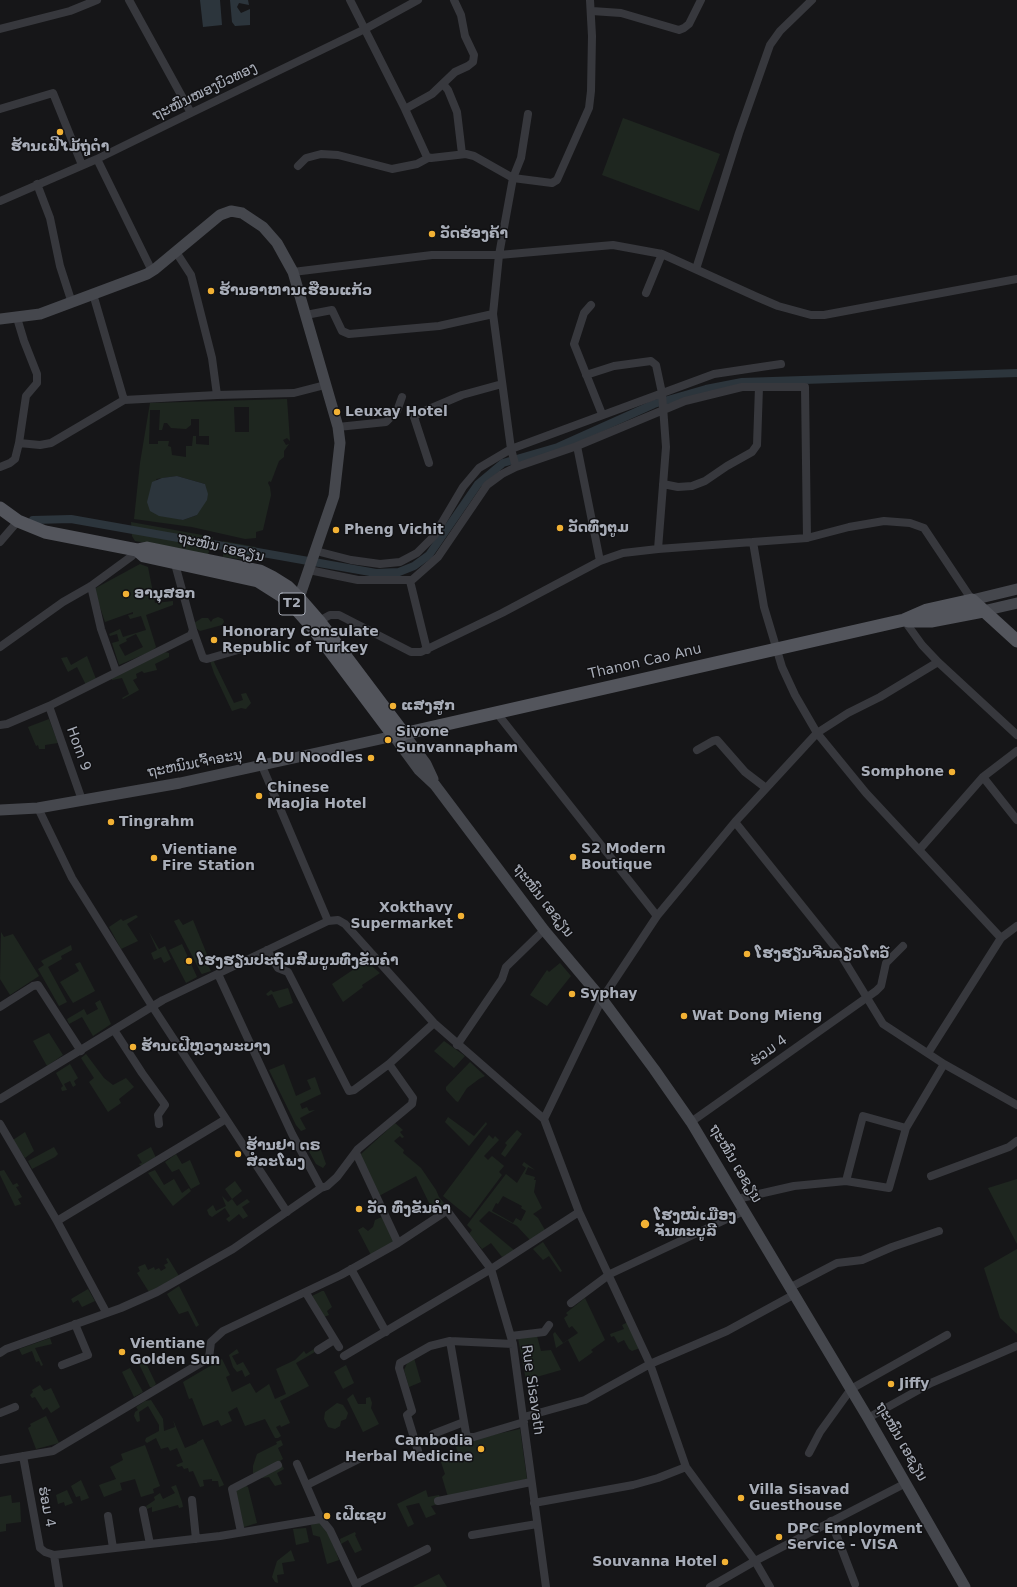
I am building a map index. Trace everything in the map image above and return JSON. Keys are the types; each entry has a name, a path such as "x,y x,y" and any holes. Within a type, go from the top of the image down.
{"main road":[{"name":"ຖະໜົນ ເອຊຽນ","path":"0,508 18,521 32,528 53,534 137,550 147,548 260,571 288,587 319,621 399,735"},
{"name":"ຖະໜົນ ເອຊຽນ","path":"137,550 144,556 175,564 258,581 288,600 313,628 399,735"},
{"path":"972,600 1017,641"},
{"name":"Thanon Cao Anu","path":"399,735 904,620 927,610 972,600"},
{"name":"Thanon Cao Anu","path":"904,620 931,621 983,611"}],"street":[{"path":"0,29 70,11 97,0"},
{"path":"129,0 191,113"},
{"path":"350,0 428,158"},
{"name":"ຖະໜົນໜອງບົວທອງ","path":"0,201 36,184 97,159 365,29 418,0"},
{"path":"405,109 432,94 455,72 473,62 474,56 465,36 461,15 454,0"},
{"path":"298,166 306,158 321,154 338,155 392,168 417,164 428,158 462,154 474,156 513,178 552,183 557,180 589,108 592,84 592,11 590,0"},
{"path":"592,11 621,13 679,30 689,24 701,0"},
{"path":"696,269 739,133 770,46 780,31 812,0"},
{"path":"443,84 448,90 457,112 462,154"},
{"path":"0,109 52,93 54,94 82,165"},
{"path":"516,467 511,449 493,314 499,255 513,178 521,158 528,114"},
{"path":"97,159 152,271"},
{"path":"36,184 50,218 60,266 72,303"},
{"path":"0,319 40,314 72,303 152,271 220,215 231,211 242,213 263,228 277,243 293,272 338,427 340,443 340,454 334,496 299,598"},
{"path":"293,272 432,255 499,255 614,245 662,254 778,306 811,315 824,315 1017,279"},
{"path":"176,252 191,275 212,358 217,395"},
{"path":"646,293 662,254"},
{"path":"93,294 124,400"},
{"path":"591,305 584,313 574,342 602,414"},
{"path":"306,315 332,310 342,331 349,334 439,326 493,314"},
{"path":"0,467 13,461 19,443 26,396 37,383 37,374 24,342 17,318"},
{"path":"586,375 614,366 652,361 656,365 662,395 666,447 658,548"},
{"path":"315,553 380,564 392,564 410,558 434,536 463,487 479,468 511,449 528,444 602,414 662,395 714,374 781,364"},
{"path":"429,463 414,417 416,414 462,395 502,384"},
{"path":"19,443 40,446 51,443 124,400 294,393 326,385"},
{"path":"310,569 358,580 410,580 438,557 487,486 516,467 577,446 663,408 716,392 742,387 805,387 807,538"},
{"path":"663,484 678,487 692,486 705,481 727,466 752,452 757,445 759,387"},
{"path":"338,427 386,422 397,411 402,397"},
{"path":"577,446 600,561"},
{"path":"0,542 18,521"},
{"path":"319,621 330,616 339,615 411,652 427,650 600,561 623,553 658,548 807,538 849,527 884,521 918,524 926,531 972,600"},
{"path":"753,542 764,608 782,667 795,695 817,733 841,765 1001,938"},
{"path":"0,647 64,602 91,586 132,556 137,550"},
{"path":"175,564 193,630 203,658 208,659 238,650"},
{"path":"410,580 427,650"},
{"path":"91,586 101,629 116,671"},
{"name":"Thanon Cao Anu","path":"972,600 1017,590"},
{"name":"Thanon Cao Anu","path":"983,611 1017,603"},
{"path":"904,620 922,645 938,662 1017,735"},
{"path":"0,724 7,724 49,706 191,634 193,630"},
{"path":"544,1119 602,999 656,916 735,822 817,733 848,713 880,697 938,662"},
{"name":"Hom 9","path":"49,706 82,800"},
{"path":"496,712 656,916"},
{"name":"ຖະຫນົນເຈົ້າອະນຸ","path":"0,810 38,808 82,800 262,766 399,735"},
{"name":"ຖະໜົນ ເອຊຽນ","path":"399,735 426,764 436,785 544,930 602,999 691,1122 851,1389 965,1587"},
{"path":"697,750 713,740 718,740 745,772 766,788"},
{"path":"919,850 983,776 1017,751"},
{"path":"262,766 328,921"},
{"path":"983,776 1017,820"},
{"path":"38,808 72,878 152,1006 287,1212"},
{"path":"735,822 839,952 883,1024 944,1064 1017,1105"},
{"path":"0,1099 152,1006 328,921 338,920 345,924 434,1023 457,1045 544,1119 580,1212 610,1274 650,1364 686,1467 755,1561 770,1587"},
{"path":"928,1053 1001,938 1017,926"},
{"path":"457,1045 502,979 506,967 544,930"},
{"name":"ຮ່ວມ 4","path":"691,1122 881,986 886,962 903,946"},
{"path":"267,950 278,968 288,972 349,1091 354,1090 389,1064 434,1023"},
{"path":"218,974 292,1134 321,1188"},
{"path":"0,1007 33,986 38,986 80,1051"},
{"path":"114,1030 142,1073 164,1102 165,1105 158,1114 159,1124"},
{"path":"0,1353 6,1349 106,1312 121,1308 157,1292 233,1249 321,1188 327,1186 337,1178 358,1149 412,1104 413,1101 389,1064"},
{"path":"737,1199 794,1186 846,1181 889,1188 906,1128 944,1064"},
{"path":"846,1181 863,1116 906,1128"},
{"path":"56,1221 226,1119"},
{"path":"0,1124 106,1312"},
{"path":"931,1176 1009,1148 1017,1141"},
{"path":"0,1460 50,1452 60,1447 209,1358 211,1342 223,1331 254,1315 306,1293 351,1270 398,1243 356,1153"},
{"path":"571,1304 610,1274 744,1211"},
{"name":"Rue Sisavath","path":"398,1243 444,1212 448,1212 491,1269 512,1340 546,1587"},
{"path":"344,1356 491,1269 580,1212"},
{"path":"450,1341 464,1422 468,1437 474,1437 524,1419 585,1400 650,1364 727,1331 837,1263 862,1260 892,1247 939,1231"},
{"path":"351,1270 386,1332"},
{"path":"306,1293 339,1347"},
{"path":"62,1366 88,1355 75,1324"},
{"path":"418,1451 407,1415 412,1411 399,1368 400,1363 430,1346 450,1341 512,1340 544,1332 550,1326"},
{"path":"809,1453 820,1432 851,1389 947,1335"},
{"path":"318,1350 334,1340"},
{"path":"868,1418 932,1383 1017,1346"},
{"path":"0,1413 15,1407"},
{"path":"433,1434 464,1422"},
{"name":"ຮ່ອມ 4","path":"23,1456 40,1548 54,1556"},
{"path":"307,1485 365,1456"},
{"path":"297,1464 321,1519 330,1530 357,1586 427,1549"},
{"path":"241,1532 232,1489 278,1465"},
{"path":"534,1503 633,1485 658,1478 686,1467"},
{"path":"438,1501 531,1482"},
{"path":"710,1587 755,1561 906,1483"},
{"path":"192,1500 196,1539"},
{"path":"143,1510 150,1544"},
{"path":"108,1516 113,1548"},
{"path":"59,1587 54,1556 196,1539 321,1519"},
{"path":"832,1521 855,1584"},
{"path":"472,1535 537,1524"}],"shaded area":[{"path":"200,0 220,0 222,25 203,27"},
{"path":"230,0 248,0 249,5 239,3 237,7 241,13 250,9 250,25 235,26 232,22"},
{"path":"623,118 720,154 699,211 602,175"},
{"path":"287,399 290,441 287,438 283,440 286,445 289,444 284,451 284,457 279,461 271,482 269,481 268,483 271,495 263,530 256,532 256,538 245,539 192,527 134,519 140,463 150,403","holes":["234,407 249,407 249,432 235,432","150,410 160,410 159,430 162,430 164,423 167,423 171,428 186,429 191,425 191,419 199,419 199,436 209,436 209,445 196,444 196,436 193,436 192,446 186,446 186,457 172,455 171,447 168,446 169,441 158,441 158,444 149,444","177,476 205,484 197,515 183,520 175,518 156,479"]},
{"path":"177,476 205,484 208,494 207,500 197,515 183,520 159,516 150,511 147,502 152,482 162,478"},
{"path":"131,522 213,537 208,555 135,541 132,536"},
{"path":"223,541 256,547 254,561 223,557"},
{"path":"140,564 148,567 155,603 173,601 173,605 146,615 156,647 152,651 119,665 112,643 119,641 117,634 110,636 109,634 120,629 123,637 146,630 141,616 130,619 128,615 133,614 133,612 105,622 94,589","holes":["136,634 143,647 125,656 119,645 127,641 126,639"]},
{"path":"218,617 223,619 224,622 222,625 200,631 196,628 194,623 202,618 208,618 211,622 213,619"},
{"path":"165,652 169,653 169,657 155,664 157,670 144,673 142,671 136,674 137,678 133,680 139,690 123,699 122,698 129,694 122,678 112,680 112,678"},
{"path":"87,656 96,679 86,685 77,667 68,672 61,658 67,657 71,665"},
{"path":"209,658 216,659 214,662 234,703 243,700 241,694 246,693 251,703 246,709 241,708 232,711 214,673"},
{"path":"49,719 58,743 45,745 45,749 39,749 38,745 36,746 28,727"},
{"path":"136,915 138,917 127,924 138,941 121,949 109,927 121,919 123,921"},
{"path":"179,919 183,925 193,920 208,957 205,960 211,971 201,973 174,921"},
{"path":"1,932 4,937 13,934 39,976 10,995 0,979"},
{"path":"149,932 159,949 165,946 171,959 164,963 161,957 154,960 151,953 157,950"},
{"path":"182,944 197,977 186,983 169,950"},
{"path":"71,945 72,950 61,956 62,959 48,967 67,1002 59,1006 38,969 44,965 41,961"},
{"path":"366,961 380,973 362,985 363,987 343,1002 332,984"},
{"path":"80,962 95,991 73,1003 60,982 79,971 75,964"},
{"path":"560,963 571,976 547,1006 530,995 547,970 549,972"},
{"path":"288,988 293,1003 279,1008 272,994 268,996 266,994 271,990 273,992"},
{"path":"100,1000 111,1024 93,1036 82,1017 69,1024 67,1019 84,1009 87,1015 98,1009 95,1003"},
{"path":"49,1033 63,1055 47,1066 33,1041"},
{"path":"444,1041 465,1056 454,1068 434,1051"},
{"path":"86,1054 104,1078 113,1085 126,1078 134,1087 119,1099 121,1103 108,1112 89,1082 94,1078 81,1058"},
{"path":"470,1062 485,1076 467,1088 458,1102 446,1090 446,1087"},
{"path":"70,1064 78,1078 74,1081 76,1085 73,1087 70,1081 64,1084 67,1090 62,1091 61,1088 63,1086 56,1073"},
{"path":"284,1064 296,1096 311,1089 307,1080 315,1077 321,1094 300,1104 302,1109 307,1107 309,1111 315,1110 300,1118 306,1129 301,1131 296,1125 269,1070"},
{"path":"448,1117 474,1136 486,1122 487,1124 469,1146 445,1122"},
{"path":"395,1123 403,1130 400,1132 404,1137 402,1138 400,1136 394,1141 404,1150 403,1153 421,1168 439,1197 449,1209 429,1215 426,1212 431,1207 416,1176 379,1196 362,1160 361,1154"},
{"path":"517,1130 522,1134 505,1157 501,1154 507,1145 505,1143"},
{"path":"25,1132 34,1151 25,1158 13,1140"},
{"path":"489,1135 493,1139 495,1136 499,1140 484,1156 488,1160 492,1156 504,1166 499,1172 502,1175 470,1218 443,1196"},
{"path":"314,1144 321,1150 326,1164 323,1168 316,1164 307,1148 308,1145"},
{"path":"54,1147 58,1154 55,1157 32,1169 28,1161"},
{"path":"151,1147 156,1158 141,1166 139,1164 142,1163 137,1155"},
{"path":"176,1154 182,1164 190,1160 200,1184 191,1189 179,1169 172,1172 165,1162"},
{"path":"524,1162 535,1170 528,1167 525,1174 535,1177 534,1192 542,1208 533,1214 538,1218 545,1230 530,1240 517,1226 489,1211 479,1221 515,1251 502,1257 491,1243 482,1249 469,1234 472,1230 467,1225 506,1174 517,1183 526,1168 522,1165","holes":["503,1196 522,1206 521,1208 526,1211 521,1221 516,1218 513,1223 492,1211 496,1203 498,1204"]},
{"path":"4,1170 13,1185 17,1183 19,1186 16,1187 22,1197 18,1199 21,1204 15,1206 0,1175 0,1171"},
{"path":"155,1170 164,1185 174,1179 182,1193 189,1188 191,1191 173,1206 148,1173"},
{"path":"1017,1179 1017,1244 988,1188"},
{"path":"235,1181 242,1191 232,1199 225,1189"},
{"path":"222,1196 228,1202 232,1199 237,1206 247,1199 250,1202 242,1207 248,1216 243,1219 239,1214 229,1222 226,1219 230,1216 225,1208 212,1217 209,1215 207,1210 213,1205 216,1211 226,1206"},
{"path":"382,1217 394,1242 371,1255 358,1230 363,1227 368,1231 373,1227 375,1220"},
{"path":"543,1242 562,1271 560,1272 549,1256 543,1260 533,1249"},
{"path":"1017,1249 1017,1334 1000,1318 984,1268"},
{"path":"168,1258 179,1276 149,1292 137,1273 140,1271 138,1267 145,1264 148,1270 154,1267 155,1270 159,1268 161,1271 166,1268 164,1265 168,1263 166,1259"},
{"path":"179,1286 199,1325 196,1327 188,1311 179,1314 167,1294"},
{"path":"88,1289 95,1301 82,1307 78,1300 73,1303 71,1299"},
{"path":"324,1291 332,1307 327,1311 329,1315 324,1317 312,1296"},
{"path":"585,1298 605,1340 591,1350 593,1352 579,1362 568,1340 556,1348 553,1334 555,1332 563,1343 578,1333 572,1326 569,1328 564,1318 568,1315 566,1313"},
{"path":"628,1322 640,1348 632,1351 629,1349 624,1340 618,1343 614,1336 611,1337 610,1334 624,1329 622,1325"},
{"path":"537,1336 541,1351 551,1350 561,1370 526,1380 518,1338"},
{"path":"50,1338 52,1344 35,1348 43,1365 41,1366 39,1361 36,1362 32,1351 22,1355 19,1349"},
{"path":"237,1349 239,1353 232,1356 237,1365 243,1362 250,1374 245,1377 242,1370 237,1372 233,1367 229,1355"},
{"path":"314,1349 315,1352 296,1363 309,1386 280,1401 290,1423 281,1427 280,1425 276,1427 281,1436 278,1438 275,1438 265,1419 245,1426 237,1407 228,1412 232,1421 221,1426 218,1420 203,1426 192,1398 189,1399 183,1382 222,1359 230,1375 226,1377 232,1392 250,1383 256,1393 269,1384 275,1399 286,1394 276,1369 295,1360 304,1351 306,1354"},
{"path":"414,1358 421,1382 409,1387 404,1370 408,1361"},
{"path":"145,1361 156,1384 153,1387 150,1387 139,1364"},
{"path":"346,1365 354,1383 343,1389 334,1372"},
{"path":"130,1368 143,1392 134,1397 122,1372"},
{"path":"40,1385 44,1391 51,1388 60,1407 51,1413 47,1407 43,1410 35,1397 32,1398 30,1395 33,1392 32,1390"},
{"path":"353,1394 358,1404 366,1404 366,1398 370,1397 372,1403 371,1408 379,1424 363,1432 347,1399"},
{"path":"151,1400 163,1419 164,1431 175,1427 173,1420 185,1448 203,1439 224,1485 219,1487 218,1481 212,1481 212,1479 203,1480 204,1486 200,1487 193,1471 189,1472 188,1468 184,1469 182,1466 178,1467 176,1465 183,1462 177,1448 170,1451 168,1447 161,1449 156,1438 147,1443 145,1441 146,1438 159,1431 159,1425 148,1406 139,1412 140,1421 137,1422 134,1416 135,1412 138,1410 136,1407 145,1401"},
{"path":"337,1403 343,1405 348,1413 346,1419 341,1421 340,1426 335,1429 328,1427 324,1419 325,1412"},
{"path":"46,1416 59,1443 36,1449 28,1428 31,1426 30,1424"},
{"path":"520,1429 527,1479 448,1497 442,1477 445,1474 441,1462 459,1458 455,1443"},
{"path":"281,1440 283,1445 278,1448 283,1459 280,1461 284,1469 277,1473 282,1484 275,1486 269,1477 262,1478 258,1473 253,1473 253,1466 257,1454 277,1444 276,1442"},
{"path":"145,1445 160,1486 153,1489 154,1493 141,1497 135,1479 120,1483 122,1490 104,1497 99,1485 116,1479 110,1467 123,1460 121,1454"},
{"path":"81,1480 89,1498 81,1501 80,1496 76,1497 71,1486"},
{"path":"176,1485 183,1507 179,1508 178,1505 152,1512 152,1507 147,1509 146,1506 155,1500 154,1497 160,1493 163,1499 175,1493 171,1487"},
{"path":"244,1485 248,1487 257,1523 241,1528 234,1494 237,1488"},
{"path":"67,1490 73,1503 65,1506 64,1502 58,1504 56,1495"},
{"path":"426,1490 428,1497 439,1495 442,1503 431,1506 436,1514 426,1518 419,1503 406,1506 414,1524 408,1527 397,1504"},
{"path":"11,1495 12,1503 20,1502 21,1522 6,1524 6,1531 0,1532 0,1497"},
{"path":"321,1522 327,1529 339,1560 327,1564 320,1537 313,1535 311,1525"},
{"path":"306,1528 309,1542 296,1545 293,1529"},
{"path":"355,1532 362,1550 355,1553 348,1540 341,1544 340,1539"},
{"path":"291,1550 295,1561 282,1563 284,1574 277,1575 278,1583 275,1582 272,1577 277,1561"},
{"path":"439,1574 447,1587 413,1587"}],"waterway":[{"path":"33,520 71,519 376,573 399,572 414,566 429,555 478,484 503,463 558,447 654,404 706,389 742,382 1017,373"}],"place":[{"name":"ຮ້ານເຟີໄມ້ຖູ່ດຳ","path":"60,132"},
{"name":"ວັດຮ່ອງຄ້າ","path":"432,234"},
{"name":"ຮ້ານອາຫານເຮືອນແກ້ວ","path":"211,291"},
{"name":"Leuxay Hotel","path":"337,412"},
{"name":"ວັດທົ່ງຕູມ","path":"560,528"},
{"name":"Pheng Vichit","path":"336,530"},
{"name":"ອານຸສອກ","path":"126,594"},
{"name":"Honorary Consulate Republic of Turkey","path":"214,640"},
{"name":"ແສງສູກ","path":"393,706"},
{"name":"Sivone Sunvannapham","path":"388,740"},
{"name":"A DU Noodles","path":"371,758"},
{"name":"Somphone","path":"952,772"},
{"name":"Chinese MaoJia Hotel","path":"259,796"},
{"name":"Tingrahm","path":"111,822"},
{"name":"S2 Modern Boutique","path":"573,857"},
{"name":"Vientiane Fire Station","path":"154,858"},
{"name":"Xokthavy Supermarket","path":"461,916"},
{"name":"ໂຮງຮຽນຈີນລຽວໂຕວ໌","path":"747,954"},
{"name":"ໂຮງຮຽນປະຖົມສົມບູນທົ່ງຂັນຄຳ","path":"189,961"},
{"name":"Syphay","path":"572,994"},
{"name":"Wat Dong Mieng","path":"684,1016"},
{"name":"ຮ້ານເຝີຫຼວງພະບາງ","path":"133,1047"},
{"name":"ຮ້ານຢາ ດຣ ສໍລະໂພງ","path":"238,1154"},
{"name":"ວັດ ທົ່ງຂັນຄຳ","path":"359,1209"},
{"name":"ໂຮງໝໍເມືອງ ຈັນທະບູລີ","path":"645,1224"},
{"name":"Vientiane Golden Sun","path":"122,1352"},
{"name":"Jiffy","path":"891,1384"},
{"name":"Cambodia Herbal Medicine","path":"481,1449"},
{"name":"Villa Sisavad Guesthouse","path":"741,1498"},
{"name":"ເຝີແຊບ","path":"327,1516"},
{"name":"DPC Employment Service - VISA","path":"779,1537"},
{"name":"Souvanna Hotel","path":"725,1562"}]}
